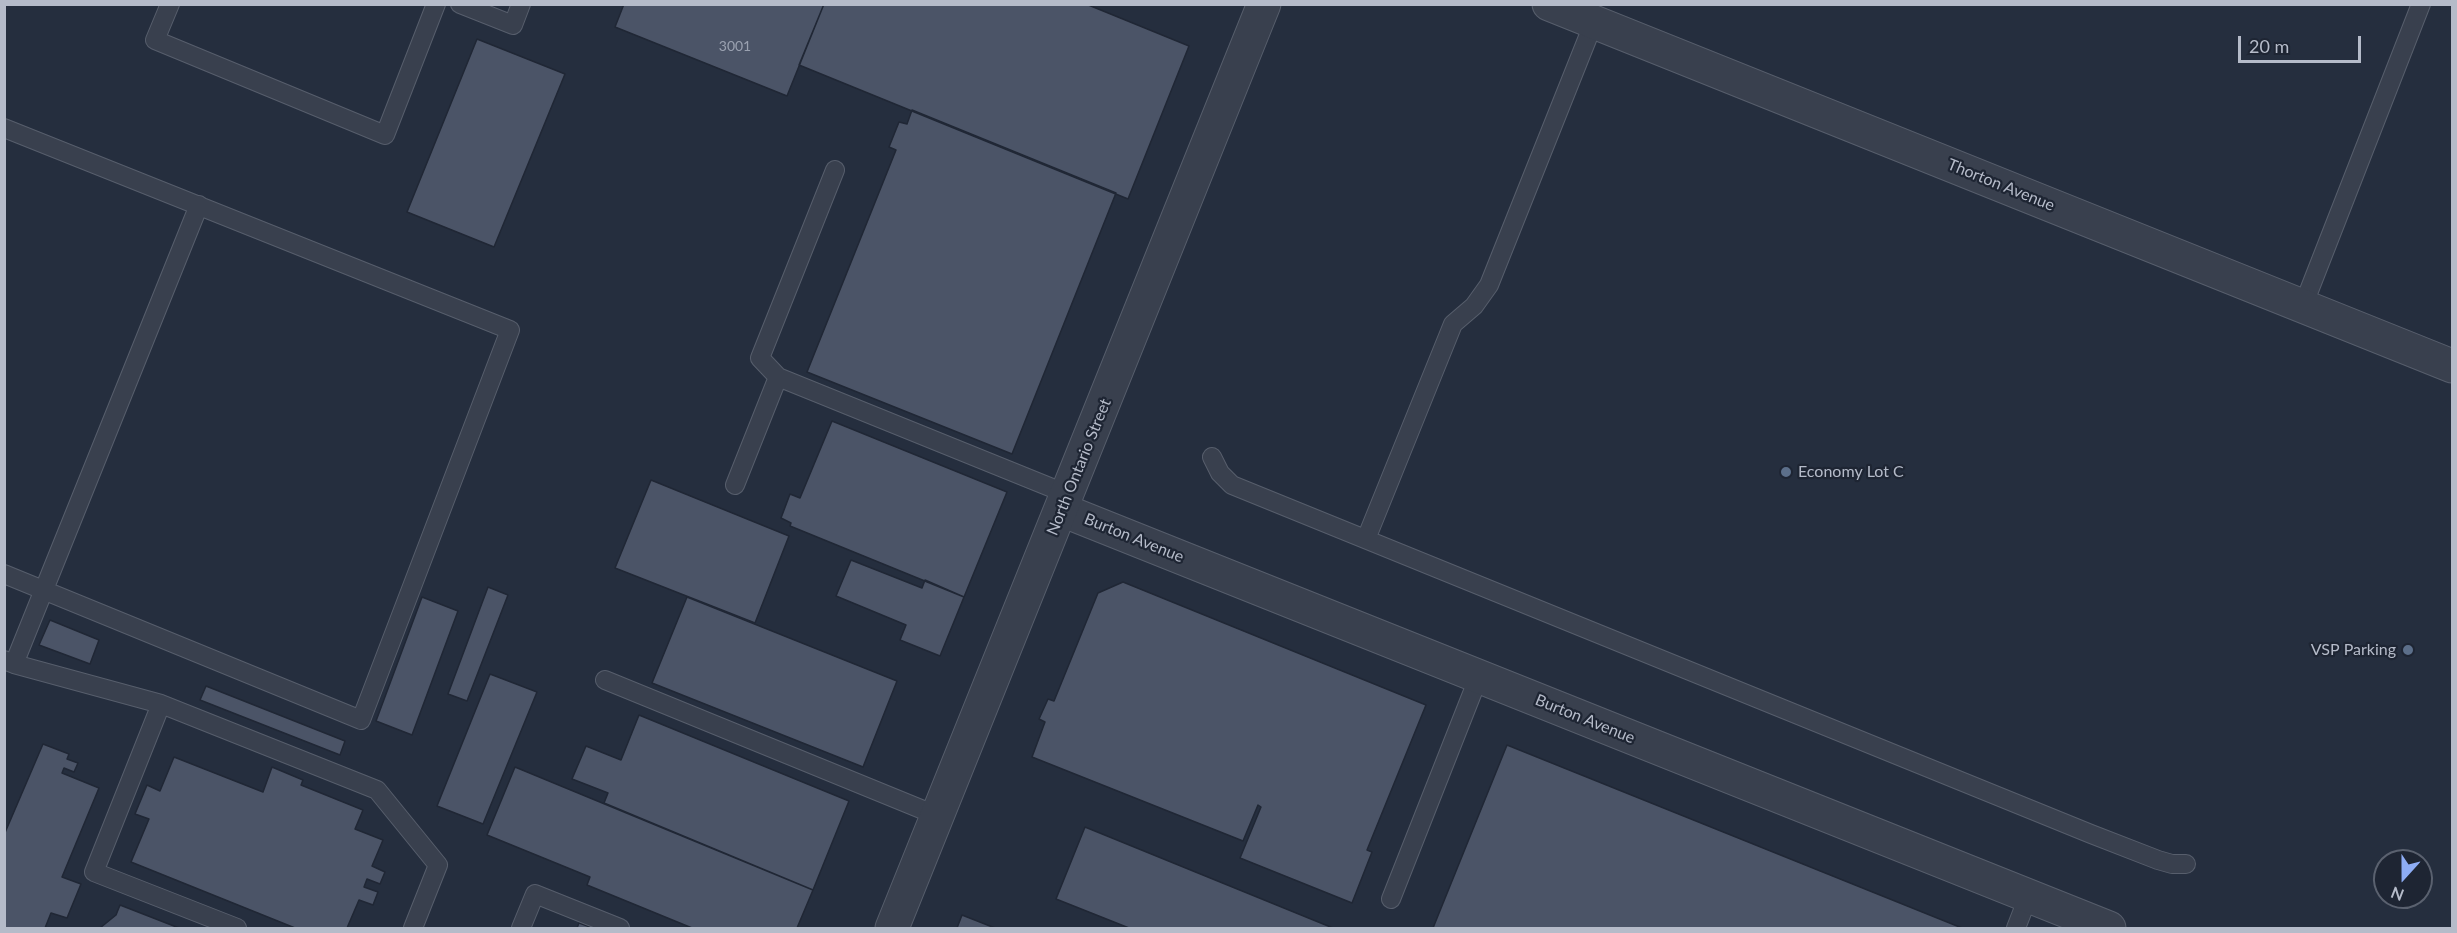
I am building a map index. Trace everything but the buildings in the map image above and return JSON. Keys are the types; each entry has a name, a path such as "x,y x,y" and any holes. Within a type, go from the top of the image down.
{"street":[{"name":"North Ontario Street","path":"892,928 1264,4"},
{"name":"Thorton Avenue","path":"1549,4 2452,366"},
{"name":"Burton Avenue","path":"1064,502 1479,676 2028,897 2060,919 2109,928"}],"lane":[{"path":"170,4 155,40 384,135 436,4"},
{"path":"460,4 513,25 521,4"},
{"path":"2303,306 2421,4"},
{"path":"1366,539 1453,324 1474,306 1489,285 1594,22"},
{"path":"4,128 510,330 361,720 4,574"},
{"path":"835,170 760,358 778,376 1064,502"},
{"path":"199,205 44,590 9,662 161,704 377,790 438,865 413,928"},
{"path":"735,485 778,376"},
{"path":"1212,457 1220,473 1232,485 2102,838 2158,860 2172,864 2186,864"},
{"path":"1391,899 1479,676"},
{"path":"606,680 938,816"},
{"path":"161,704 94,872 237,928"},
{"path":"521,928 535,894 620,928"},
{"path":"2016,928 2028,897"}],"place":[{"name":"Economy Lot C","path":"1786,472"},
{"name":"VSP Parking","path":"2408,650"}]}
